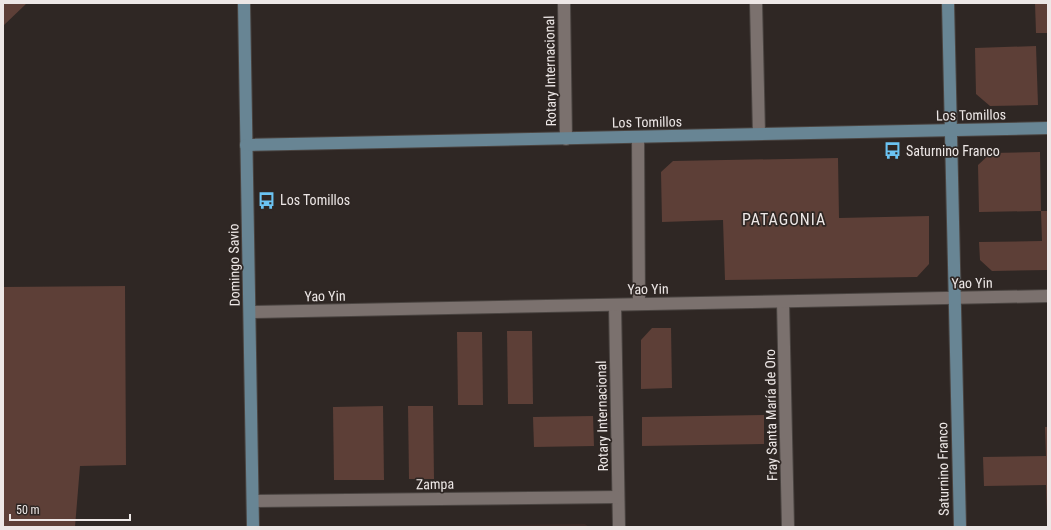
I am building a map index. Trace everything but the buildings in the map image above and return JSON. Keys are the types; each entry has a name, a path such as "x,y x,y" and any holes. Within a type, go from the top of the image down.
{"street":[{"name":"Domingo Savio","path":"244,3 253,527"},
{"name":"Rotary Internacional","path":"564,3 566,139"},
{"path":"756,3 759,134"},
{"name":"Saturnino Franco","path":"948,3 960,527"},
{"name":"Los Tomillos","path":"246,145 1048,128"},
{"path":"638,137 639,304"},
{"name":"Yao Yin","path":"250,312 1048,296"},
{"name":"Fray Santa María de Oro","path":"783,302 788,527"},
{"name":"Rotary Internacional","path":"615,305 619,527"},
{"name":"Zampa","path":"253,501 618,497"}],"shaded area":[{"path":"3,3 27,3 3,26"},
{"path":"1035,3 1048,3 1048,33 1036,33"},
{"path":"1036,46 1038,105 990,106 976,94 975,48"},
{"path":"1040,152 1041,211 979,212 978,165 991,153"},
{"path":"838,158 839,218 929,216 929,264 917,277 725,280 723,220 662,222 661,172 673,161"},
{"path":"1041,211 1048,211 1048,270 992,271 980,260 979,242 1042,241"},
{"path":"125,286 126,465 80,466 75,527 3,527 3,287"},
{"path":"652,328 671,328 672,388 641,389 641,340"},
{"path":"507,331 532,331 533,404 508,404"},
{"path":"457,332 482,332 483,405 458,405"},
{"path":"383,406 384,480 334,480 333,407"},
{"path":"408,406 433,406 434,479 409,479"},
{"path":"764,415 764,444 642,446 642,417"},
{"path":"593,416 594,446 534,447 533,417"},
{"path":"1045,427 1048,427 1048,514 1046,485 984,486 983,457 1046,456"},
{"path":"585,524 589,527 446,527 446,526"}],"place":[{"name":"Saturnino Franco","path":"893,151"},
{"name":"Los Tomillos","path":"267,200"}],"district":[{"name":"PATAGONIA","path":"784,219"}]}
